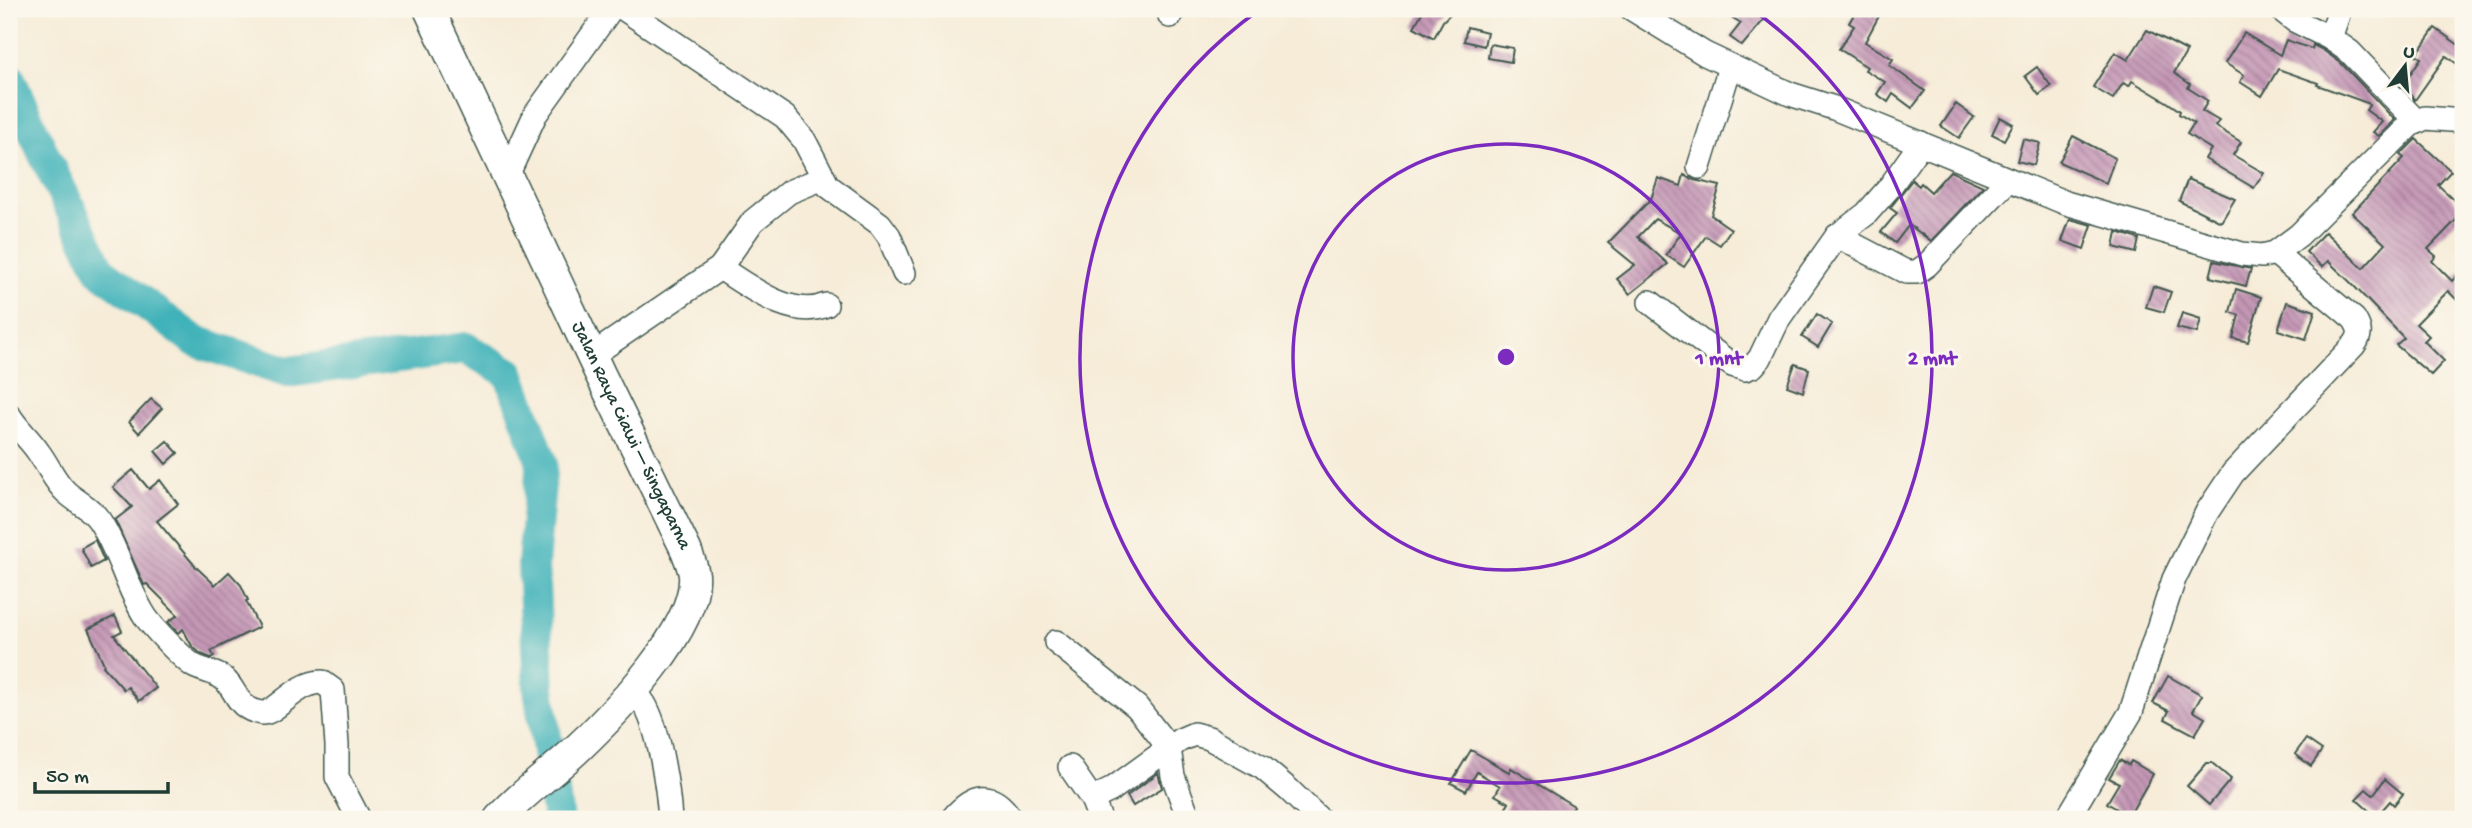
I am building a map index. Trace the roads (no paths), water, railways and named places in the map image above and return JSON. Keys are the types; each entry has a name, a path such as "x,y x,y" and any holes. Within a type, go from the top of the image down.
{"main road":[{"name":"Jalan Raya Ciawi — Singaparna","path":"429,9 506,178 686,550 694,573 693,591 684,621 656,663 580,747 500,818"}],"street":[{"path":"506,178 535,115 611,9"},
{"path":"624,9 785,117 804,140 823,178 834,192 880,224 889,236 904,272"},
{"path":"1632,9 1705,54 1790,94 1834,108 2066,202 2242,254 2262,256 2275,253 2299,235 2410,125 2433,118 2463,121"},
{"path":"2285,9 2288,16 2294,20 2330,38 2350,52 2417,122"},
{"path":"2330,38 2340,9"},
{"path":"1699,167 1730,67"},
{"path":"1650,302 1732,365 1745,369 1753,366 1760,358 1779,318 1837,236 1866,214 1889,188 1921,143"},
{"path":"591,356 720,268 753,221 789,192 823,178"},
{"path":"1837,236 1906,272 1917,272 1927,265 2008,180"},
{"path":"2067,819 2131,712 2174,579 2207,512 2233,473 2359,337 2360,328 2354,319 2275,253"},
{"path":"720,268 774,300 814,310 826,305"},
{"path":"9,415 38,450 65,491 84,503 98,519 145,616 185,659 226,680 244,706 260,713 273,710 305,685 322,682 332,690 337,777 359,819"},
{"path":"1056,642 1137,707 1169,748 1173,776 1189,819"},
{"path":"633,690 646,707 652,725 668,793 670,819"},
{"path":"1070,767 1096,809 1111,790 1169,748 1194,734 1209,738 1263,768 1319,819"},
{"path":"952,819 972,800 982,798 1001,806 1012,819"}],"waterway":[{"path":"9,77 101,271 195,341 288,372 466,348 509,373 542,462 533,564 539,689 558,819"}]}
